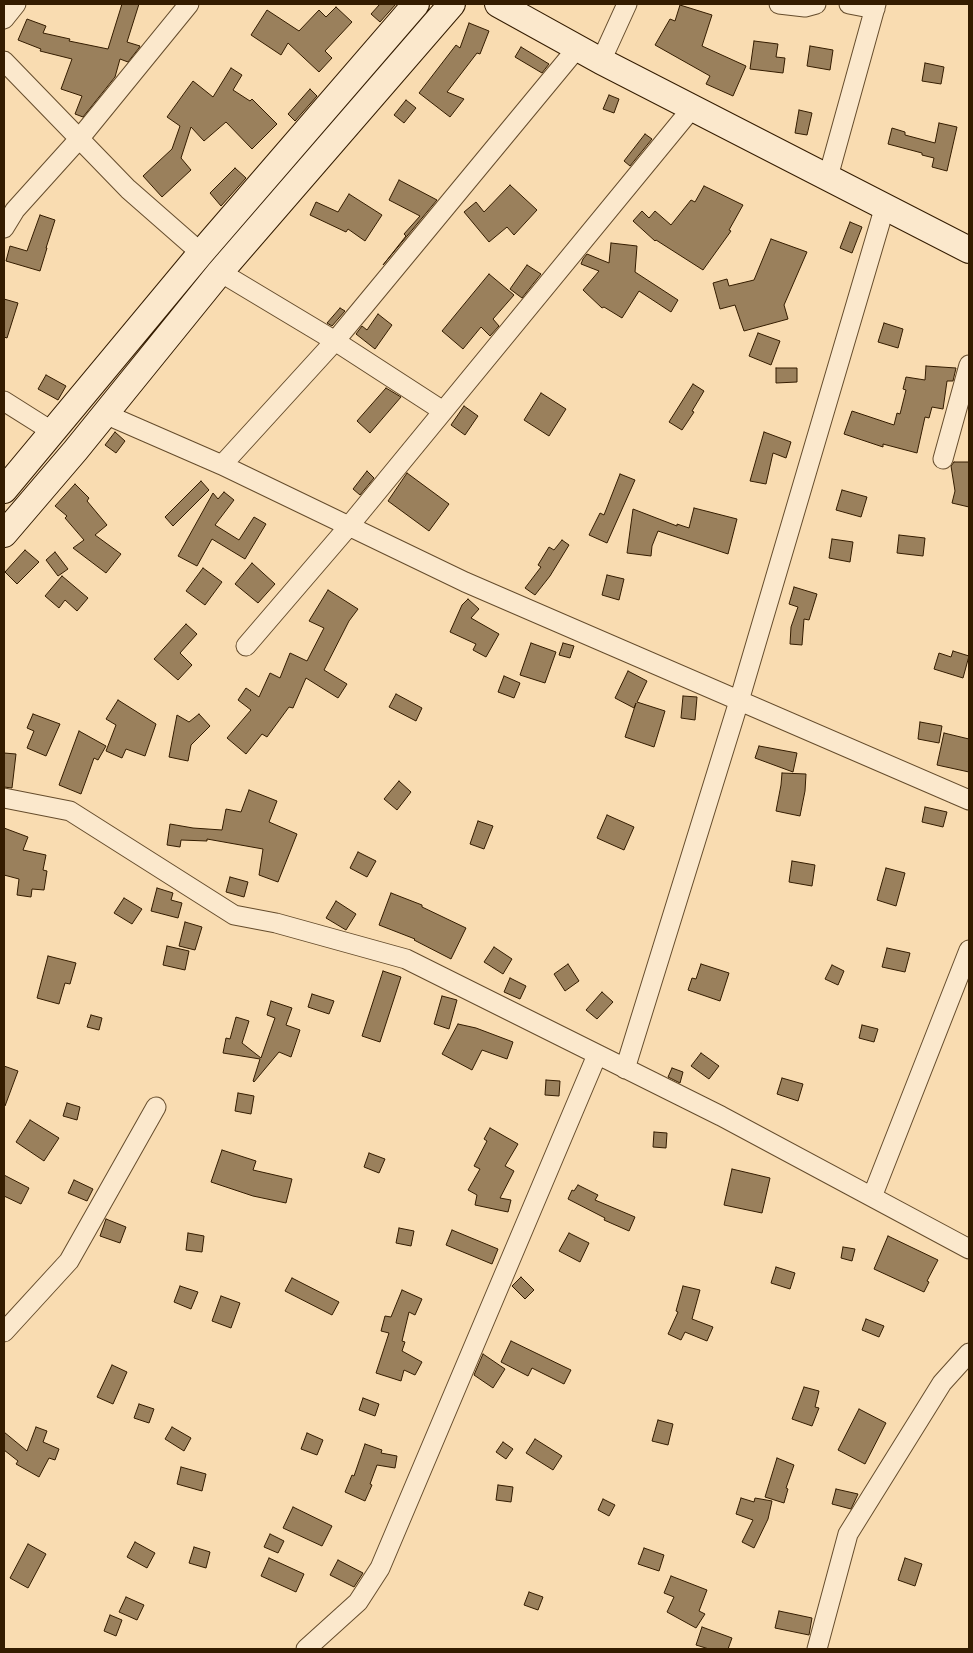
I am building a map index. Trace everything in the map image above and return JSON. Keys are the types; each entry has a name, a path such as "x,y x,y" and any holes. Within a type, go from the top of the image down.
{"main road":[{"path":"4,490 201,253 416,4"},
{"path":"4,534 105,414 220,272 452,4"},
{"path":"498,4 578,46 601,61 969,250"}],"street":[{"path":"4,18 16,4"},
{"path":"4,228 15,210 79,139 189,4"},
{"path":"601,61 627,4"},
{"path":"779,4 805,7 816,4"},
{"path":"828,177 876,6 849,4"},
{"path":"222,465 335,341 578,46"},
{"path":"4,61 128,190 201,253"},
{"path":"246,646 349,526 693,107"},
{"path":"625,1069 738,700 885,206"},
{"path":"220,272 335,341 443,410"},
{"path":"943,459 969,365"},
{"path":"4,402 52,432"},
{"path":"105,414 222,465 465,582 969,800"},
{"path":"4,798 70,811 234,915 276,923 406,959 721,1116 969,1249"},
{"path":"872,1196 969,950"},
{"path":"306,1649 358,1602 380,1568 597,1055"},
{"path":"4,1332 69,1261 156,1107"},
{"path":"817,1649 848,1534 942,1383 969,1353"}],"building":[{"path":"122,4 139,4 127,42 140,46 128,62 120,59 115,77 83,117 75,114 82,96 61,89 72,59 40,51 41,49 18,40 27,19 46,26 43,33 70,39 69,41 108,49"},
{"path":"380,4 396,4 380,22 371,14"},
{"path":"680,5 712,15 702,46 746,66 733,96 706,84 710,76 655,45 670,19 675,21"},
{"path":"336,7 352,22 325,51 332,58 319,72 288,43 281,55 251,35 267,10 299,31 319,10 326,17"},
{"path":"469,23 489,31 480,54 477,53 447,92 464,99 450,117 419,93 456,45 460,48"},
{"path":"754,41 778,44 776,57 785,58 783,73 750,69"},
{"path":"810,46 833,50 830,70 807,66"},
{"path":"521,47 549,64 542,73 515,57"},
{"path":"925,63 944,67 941,84 922,81"},
{"path":"231,68 242,75 233,90 250,101 252,99 277,124 252,149 226,122 204,141 191,127 181,158 191,170 162,197 143,176 172,149 180,126 167,117 193,81 213,97"},
{"path":"310,89 317,96 295,121 288,114"},
{"path":"609,95 619,99 614,113 603,109"},
{"path":"406,100 416,108 404,123 394,115"},
{"path":"799,110 812,113 807,135 795,133"},
{"path":"939,123 957,127 947,171 932,167 934,158 888,144 892,128 905,132 905,135 935,143"},
{"path":"645,134 652,139 630,166 624,161"},
{"path":"235,168 246,178 221,206 210,193"},
{"path":"399,180 437,200 383,265 406,236 404,234 420,216 389,200"},
{"path":"510,185 537,210 514,235 507,227 489,242 464,212 476,202 484,212"},
{"path":"704,186 743,205 729,230 731,231 703,270 655,241 633,221 642,211 649,218 655,211 671,225 691,200 695,202"},
{"path":"349,194 382,215 365,241 348,229 346,232 310,215 316,202 338,212"},
{"path":"40,215 55,220 40,271 6,261 10,246 27,251"},
{"path":"850,222 862,227 852,253 840,248"},
{"path":"771,239 807,252 784,305 788,319 744,331 735,305 720,309 713,283 727,279 729,286 754,280"},
{"path":"611,243 637,246 635,272 678,300 671,312 639,291 622,318 604,307 602,308 583,290 599,271 581,264 583,259 587,254 609,263"},
{"path":"527,265 541,274 522,298 510,289"},
{"path":"489,274 514,295 493,319 499,326 490,336 481,327 463,349 442,331"},
{"path":"4,299 18,303 7,338 4,337"},
{"path":"340,308 345,311 332,326 327,323"},
{"path":"378,314 392,325 375,349 356,334 362,326 367,330"},
{"path":"884,323 903,329 898,348 878,342"},
{"path":"758,333 780,341 771,365 749,356"},
{"path":"926,366 956,368 953,381 947,381 943,409 932,407 929,418 925,417 917,453 883,444 883,447 844,434 852,411 894,425 897,413 900,414 906,390 903,389 906,377 925,380"},
{"path":"776,368 797,368 797,382 776,383"},
{"path":"46,375 66,386 58,400 38,389"},
{"path":"693,384 704,391 692,411 694,412 682,430 669,422"},
{"path":"386,388 401,397 370,433 357,421"},
{"path":"541,393 566,409 549,436 524,420"},
{"path":"464,406 478,416 465,435 451,425"},
{"path":"115,432 125,441 116,453 105,445"},
{"path":"764,432 791,442 786,458 773,453 766,484 750,481"},
{"path":"954,462 969,462 969,507 952,503 955,491 951,466"},
{"path":"367,471 374,478 360,495 353,489"},
{"path":"407,473 449,504 429,531 388,501"},
{"path":"620,474 635,480 607,543 589,535 600,513 604,515"},
{"path":"201,481 209,490 173,526 165,517"},
{"path":"75,484 89,498 87,501 107,525 95,535 121,554 106,573 73,548 84,540 65,518 67,516 55,506"},
{"path":"842,490 867,497 861,517 836,510"},
{"path":"224,492 234,500 215,525 239,540 254,517 266,524 245,559 212,539 197,566 178,556 213,493 218,499"},
{"path":"694,508 737,519 728,554 658,531 652,546 651,556 627,553 633,509 677,526 677,524 689,528"},
{"path":"899,535 925,538 923,556 897,553"},
{"path":"832,539 853,542 850,562 829,558"},
{"path":"562,540 569,545 550,576 535,595 525,588 541,567 538,565 549,547 554,550"},
{"path":"25,550 39,562 17,584 5,572"},
{"path":"55,552 68,569 58,576 46,560"},
{"path":"252,563 275,584 258,603 235,584"},
{"path":"203,568 222,582 205,605 186,591"},
{"path":"607,575 624,579 619,600 602,595"},
{"path":"62,576 88,598 77,611 65,600 59,608 45,596"},
{"path":"794,587 817,594 809,620 804,619 802,645 790,644 791,627 798,607 789,604"},
{"path":"328,590 358,609 349,621 324,670 347,684 338,698 306,678 293,708 289,707 267,737 262,734 246,754 227,738 251,710 238,700 246,688 259,697 270,673 280,678 290,653 307,661 324,628 309,621"},
{"path":"468,599 479,609 471,618 499,634 486,657 473,650 476,644 450,632 462,605"},
{"path":"186,624 197,634 180,653 192,665 178,680 154,659"},
{"path":"531,643 556,652 545,683 520,675"},
{"path":"563,643 574,646 570,658 559,655"},
{"path":"953,651 969,656 963,678 934,669 939,653 951,657"},
{"path":"628,671 647,681 637,702 665,711 654,747 625,737 636,703 634,708 615,698"},
{"path":"504,676 520,683 514,698 498,692"},
{"path":"396,694 422,708 416,721 389,707"},
{"path":"683,696 697,697 695,720 681,718"},
{"path":"118,700 156,724 145,756 126,749 122,758 106,751 116,725 106,719"},
{"path":"33,714 60,724 46,756 27,748 34,731 27,728"},
{"path":"199,714 210,726 191,745 188,761 169,757 177,715 189,722"},
{"path":"920,722 942,726 939,743 918,739"},
{"path":"79,731 106,746 98,760 94,758 81,794 59,785"},
{"path":"944,733 969,739 969,772 937,765"},
{"path":"759,746 797,753 793,772 755,758"},
{"path":"4,753 16,754 12,788 4,787"},
{"path":"782,773 806,774 800,816 776,811"},
{"path":"399,781 411,792 397,810 384,799"},
{"path":"249,790 277,801 269,822 297,834 278,882 259,875 263,849 207,839 207,841 181,840 180,847 167,845 170,824 222,830 226,809 241,812"},
{"path":"925,807 947,812 943,827 922,822"},
{"path":"607,815 634,827 624,850 597,838"},
{"path":"478,821 493,826 484,849 470,844"},
{"path":"4,828 28,837 23,850 46,855 43,870 47,871 44,890 32,889 31,897 17,895 19,879 4,875"},
{"path":"358,852 376,861 367,877 350,868"},
{"path":"792,861 815,865 812,886 789,882"},
{"path":"886,868 905,873 896,906 877,900"},
{"path":"230,877 248,882 244,897 226,892"},
{"path":"157,888 173,893 171,900 182,903 178,918 151,911"},
{"path":"391,893 422,905 422,907 466,928 451,959 415,939 379,925"},
{"path":"124,898 142,909 132,924 114,913"},
{"path":"336,901 356,914 346,930 326,918"},
{"path":"185,922 202,927 195,950 179,946"},
{"path":"167,946 189,951 185,970 163,965"},
{"path":"494,947 512,959 503,974 484,962"},
{"path":"887,948 910,953 905,972 882,967"},
{"path":"48,956 76,963 70,984 65,983 59,1004 37,998"},
{"path":"568,964 579,981 565,991 554,974"},
{"path":"701,964 729,973 720,1001 688,990 692,978 696,979"},
{"path":"832,965 844,971 838,985 825,979"},
{"path":"383,971 401,977 380,1042 362,1036"},
{"path":"510,978 526,986 520,999 504,992"},
{"path":"602,992 613,1002 597,1019 586,1010"},
{"path":"312,994 334,1001 329,1014 308,1007"},
{"path":"442,996 457,1000 449,1029 434,1024"},
{"path":"271,1001 292,1008 286,1025 300,1030 291,1057 279,1052 254,1082 260,1059 223,1053 226,1038 230,1039 236,1017 249,1021 242,1043 261,1058 275,1018 267,1015"},
{"path":"91,1015 102,1018 99,1030 87,1027"},
{"path":"458,1024 476,1028 513,1042 507,1059 482,1050 472,1070 442,1054"},
{"path":"862,1025 878,1029 874,1042 859,1038"},
{"path":"701,1053 719,1066 709,1079 691,1066"},
{"path":"4,1066 18,1071 5,1106 4,1106"},
{"path":"672,1068 683,1072 680,1083 668,1077"},
{"path":"782,1078 803,1084 798,1101 777,1094"},
{"path":"546,1080 560,1081 559,1096 545,1095"},
{"path":"238,1093 254,1096 251,1114 235,1111"},
{"path":"67,1103 80,1107 77,1120 63,1116"},
{"path":"30,1120 59,1138 44,1161 16,1142"},
{"path":"490,1128 518,1144 505,1166 514,1171 500,1198 511,1200 508,1212 475,1205 477,1195 468,1190 480,1169 474,1166 487,1141 484,1139"},
{"path":"654,1132 667,1133 666,1148 653,1147"},
{"path":"222,1150 256,1161 253,1170 292,1179 286,1203 253,1196 211,1182"},
{"path":"369,1153 385,1159 379,1173 364,1167"},
{"path":"732,1169 770,1178 762,1213 724,1205"},
{"path":"4,1175 29,1188 21,1204 4,1196"},
{"path":"74,1180 93,1189 87,1201 68,1193"},
{"path":"578,1185 598,1195 595,1200 635,1217 629,1231 604,1220 605,1218 568,1199 572,1190 574,1191"},
{"path":"106,1219 126,1227 120,1243 100,1236"},
{"path":"399,1228 414,1231 411,1246 396,1243"},
{"path":"452,1230 498,1249 492,1264 446,1245"},
{"path":"188,1233 204,1236 202,1252 186,1250"},
{"path":"569,1233 589,1243 580,1262 559,1251"},
{"path":"888,1236 938,1260 927,1281 929,1282 924,1292 874,1269"},
{"path":"843,1247 855,1249 852,1261 841,1258"},
{"path":"776,1267 795,1273 790,1289 771,1283"},
{"path":"521,1277 534,1290 525,1299 512,1286"},
{"path":"292,1278 339,1302 332,1315 285,1291"},
{"path":"180,1286 198,1292 191,1309 174,1302"},
{"path":"683,1286 700,1290 692,1319 713,1327 707,1341 685,1332 681,1340 668,1334 678,1312 676,1311"},
{"path":"402,1290 422,1299 415,1315 409,1312 402,1341 405,1342 402,1351 422,1362 415,1375 404,1370 401,1381 376,1373 389,1333 381,1331 385,1316 391,1317"},
{"path":"221,1296 240,1303 231,1328 212,1321"},
{"path":"866,1319 884,1326 879,1337 862,1330"},
{"path":"511,1341 571,1370 564,1384 532,1368 528,1376 501,1362"},
{"path":"483,1354 505,1369 493,1388 474,1375"},
{"path":"112,1365 127,1372 113,1404 97,1397"},
{"path":"804,1387 819,1391 815,1407 819,1408 812,1426 792,1419"},
{"path":"363,1398 379,1404 375,1416 359,1410"},
{"path":"139,1404 154,1409 149,1423 134,1418"},
{"path":"859,1409 886,1423 865,1464 838,1450"},
{"path":"658,1420 673,1424 668,1445 652,1441"},
{"path":"36,1427 47,1431 43,1442 59,1449 55,1460 49,1458 39,1477 16,1464 18,1461 4,1450 4,1432 27,1451"},
{"path":"172,1427 191,1438 184,1451 165,1439"},
{"path":"307,1433 323,1440 317,1455 301,1449"},
{"path":"535,1439 562,1456 553,1470 526,1453"},
{"path":"503,1442 513,1449 506,1459 496,1452"},
{"path":"365,1444 382,1450 381,1453 397,1456 395,1468 377,1465 370,1484 372,1485 365,1501 345,1492 352,1475 354,1476"},
{"path":"777,1458 794,1465 786,1488 788,1489 784,1503 765,1497"},
{"path":"181,1467 206,1474 202,1491 177,1484"},
{"path":"498,1485 513,1487 511,1502 496,1500"},
{"path":"836,1489 858,1494 851,1509 832,1504"},
{"path":"741,1498 754,1502 755,1498 772,1501 768,1519 754,1548 742,1542 753,1520 736,1514"},
{"path":"603,1499 615,1505 609,1516 598,1510"},
{"path":"293,1507 332,1526 322,1546 283,1528"},
{"path":"270,1534 284,1541 278,1553 264,1547"},
{"path":"135,1542 155,1553 147,1568 127,1557"},
{"path":"28,1544 46,1554 28,1588 10,1578"},
{"path":"194,1547 210,1552 206,1568 189,1563"},
{"path":"644,1548 664,1555 659,1571 638,1564"},
{"path":"269,1558 304,1574 296,1592 261,1576"},
{"path":"905,1558 922,1564 915,1586 898,1580"},
{"path":"338,1560 363,1573 354,1587 330,1575"},
{"path":"671,1576 707,1590 699,1611 705,1614 696,1628 667,1612 674,1597 664,1593"},
{"path":"529,1592 543,1597 538,1610 524,1605"},
{"path":"126,1597 144,1605 137,1620 119,1612"},
{"path":"779,1611 812,1618 809,1635 775,1628"},
{"path":"110,1615 122,1620 116,1636 104,1631"},
{"path":"702,1627 732,1638 728,1649 709,1649 696,1645"}]}
